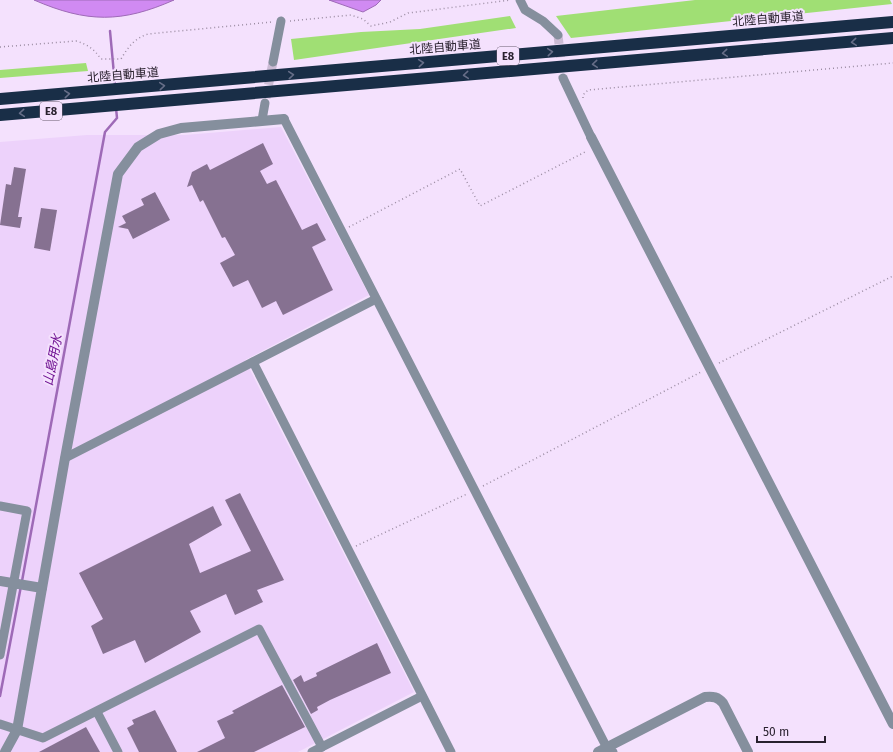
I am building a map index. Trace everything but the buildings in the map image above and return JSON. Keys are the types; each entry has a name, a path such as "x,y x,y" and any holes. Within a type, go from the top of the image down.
{"highway":[{"name":"北陸自動車道","path":"0,99 893,22"},
{"name":"E8","path":"0,115 893,38"}],"street":[{"path":"520,0 526,10 543,21 558,36"},
{"path":"273,62 281,21"},
{"path":"563,78 596,147 893,724"},
{"path":"262,120 265,103"},
{"path":"5,752 17,730 65,458 118,174 138,148 159,134 181,128 284,119 606,751 710,696 719,699 723,703 748,752"},
{"path":"65,458 376,298"},
{"path":"253,362 450,752"},
{"path":"0,506 27,511 0,655"},
{"path":"0,581 42,588"},
{"path":"2,725 43,738 259,629 322,747"},
{"path":"312,752 422,696"},
{"path":"97,712 118,752"}],"path":[{"path":"0,47 76,42 84,44 95,50 101,59 121,59 132,43 140,37 148,34 351,15 363,19 371,26 390,22 408,13 513,0"},
{"path":"579,111 583,95 588,90 893,63"},
{"path":"341,231 460,169 480,206 596,147"},
{"path":"348,550 474,490 710,368 893,276"}],"shaded area":[{"path":"34,0 174,0 138,13 104,17 71,13 53,8"},
{"path":"329,0 381,0 376,5 363,12"},
{"path":"281,127 369,295 245,360 414,692 298,752 0,752 0,142 87,135 185,135"}],"green space":[{"path":"695,0 890,0 892,4 571,38 556,16"},
{"path":"510,16 516,28 294,60 291,39 361,32 420,29"},
{"path":"86,63 88,71 0,78 0,70"}],"waterway":[{"name":"山島用水","path":"110,31 115,85"},
{"name":"山島用水","path":"22,581 105,132 117,118 116,108"},
{"name":"山島用水","path":"0,696 21,586"}],"tunnel":[{"path":"558,35 563,78"},
{"path":"266,98 273,62"}]}
